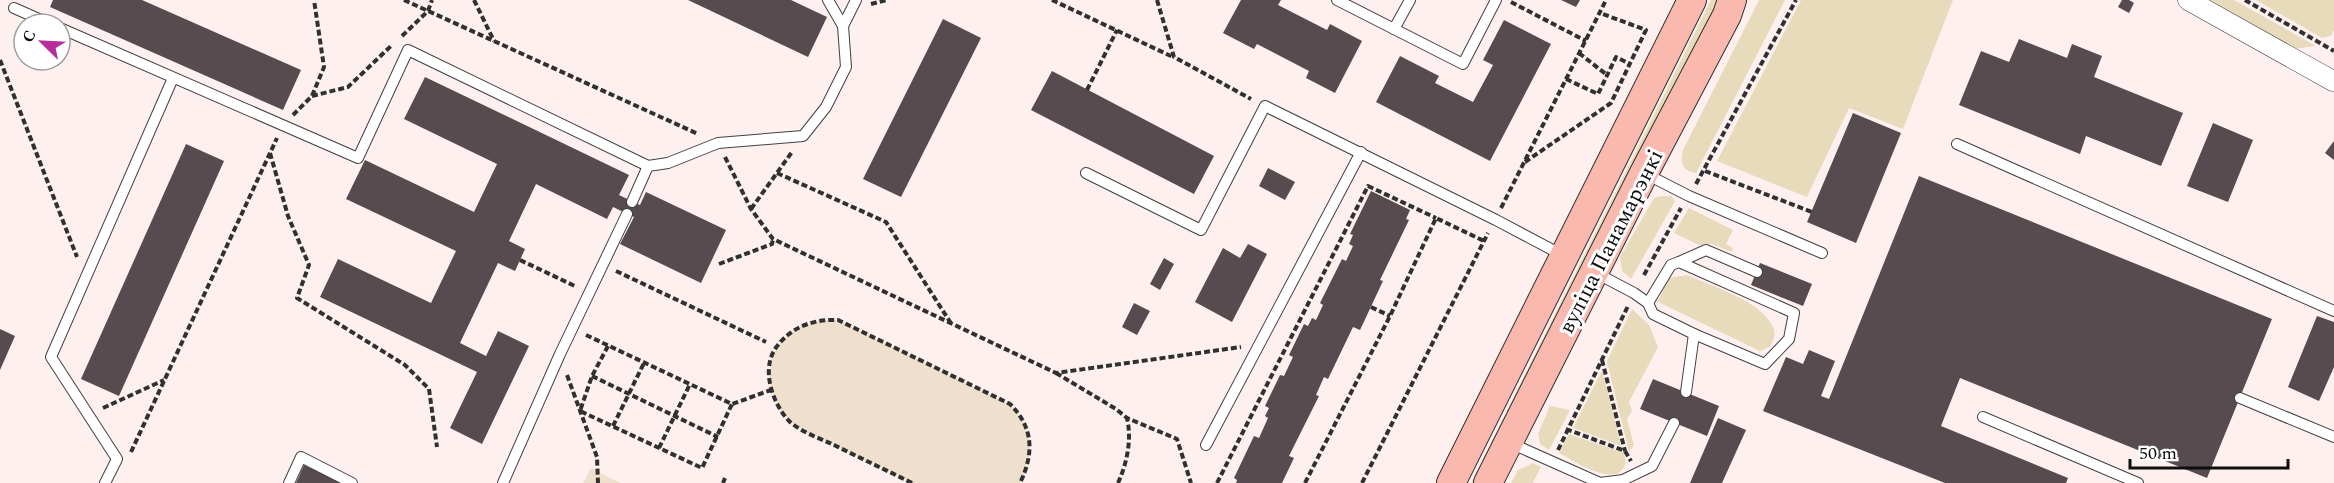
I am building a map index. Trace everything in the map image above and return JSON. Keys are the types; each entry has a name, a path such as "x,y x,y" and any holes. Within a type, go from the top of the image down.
{"main road":[{"name":"вуліца Панамарэнкі","path":"1451,483 1692,0"},
{"name":"вуліца Панамарэнкі","path":"1488,483 1644,173 1732,5"}],"street":[{"path":"2188,0 2334,80"}],"lane":[{"path":"72,33 358,158 408,50 648,166 668,163 718,143 803,136 826,107 846,67 843,26 828,0"},
{"path":"843,26 856,0"},
{"path":"1337,0 1463,64 1496,0"},
{"path":"1394,29 1410,0"},
{"path":"14,8 23,12"},
{"path":"105,483 117,459 51,357 173,78"},
{"path":"1086,173 1201,230 1265,106 1565,256"},
{"path":"1957,144 2334,311"},
{"path":"1206,445 1361,152"},
{"path":"632,202 648,166"},
{"path":"1644,173 1689,196 1822,253"},
{"path":"503,483 560,354 627,214"},
{"path":"1648,303 1671,265 1706,250 1757,272"},
{"path":"1594,273 1634,293 1648,303 1653,315 1765,364 1789,339 1794,313 1679,262"},
{"path":"1686,392 1694,334"},
{"path":"2240,398 2334,437"},
{"path":"1983,417 2138,483"},
{"path":"1508,442 1553,460 1600,483 1626,482 1637,473 1652,466 1674,423"},
{"path":"289,483 301,457 352,483"}],"path":[{"path":"126,462 283,126 312,96 324,68 314,0"},
{"path":"404,0 718,143 751,209 773,239 1056,373 1127,418 1177,439 1191,483"},
{"path":"312,96 348,87 428,11 432,0"},
{"path":"474,0 495,41"},
{"path":"1052,0 1174,57 1265,106"},
{"path":"1157,0 1174,57"},
{"path":"1507,0 1586,41"},
{"path":"1362,483 1606,0"},
{"path":"1553,460 1566,429 1634,293 1705,171 1796,0"},
{"path":"2246,0 2334,51"},
{"path":"1525,162 1611,103 1646,30 1600,13"},
{"path":"1087,90 1117,30"},
{"path":"1579,53 1607,75"},
{"path":"1566,79 1598,94 1616,57 1630,64"},
{"path":"0,60 86,278"},
{"path":"751,209 803,136"},
{"path":"270,153 288,216 309,265 297,298 405,365 429,388 437,447"},
{"path":"1705,171 1812,212"},
{"path":"777,173 886,222 953,326"},
{"path":"1217,483 1368,186 1484,241"},
{"path":"1305,483 1390,316 1436,218"},
{"path":"719,264 772,244 773,239"},
{"path":"520,260 589,293"},
{"path":"602,264 766,342"},
{"path":"1371,307 1390,316"},
{"path":"912,483 797,427 782,412 771,390 770,364 773,353 789,333 801,326 825,320 838,320 1010,404 1019,413 1030,435 1029,460 1020,483"},
{"path":"572,329 732,404 771,390"},
{"path":"1056,373 1258,344"},
{"path":"580,411 592,376 608,346"},
{"path":"560,354 597,457 598,483"},
{"path":"1602,360 1625,451 1637,473"},
{"path":"613,426 644,363"},
{"path":"592,376 718,437"},
{"path":"88,415 164,380"},
{"path":"659,448 690,384"},
{"path":"580,411 702,468 732,404"},
{"path":"1118,483 1126,466 1129,428 1127,418"},
{"path":"1566,429 1625,451"}],"shaded area":[{"path":"1711,0 1720,0 1480,483 1471,483"},
{"path":"1759,0 1785,0 1696,173 1691,172 1683,166 1683,150"},
{"path":"1801,0 1953,0 1903,129 1849,108 1807,197 1717,161"},
{"path":"2197,0 2234,0 2316,46 2286,50"},
{"path":"2256,0 2334,0 2334,30 2331,36 2322,38"},
{"path":"1671,196 1675,201 1631,279 1622,271 1620,257 1654,198"},
{"path":"1689,208 1733,230 1726,244 1733,248 1732,252 1712,244 1699,245 1674,233"},
{"path":"1687,275 1736,296 1759,310 1774,329 1770,347 1760,351 1658,302 1668,278"},
{"path":"1632,309 1649,325 1658,347 1629,402 1632,411 1627,419 1634,445 1629,452 1607,361"},
{"path":"825,320 839,320 1010,404 1023,422 1029,442 1030,452 1021,483 912,483 808,433 791,422 782,412 771,390 769,377 773,353 790,333 801,326"},
{"path":"1602,370 1621,446 1573,428"},
{"path":"1550,406 1570,410 1549,450 1540,444 1538,434"},
{"path":"1569,434 1624,453 1626,461 1624,467 1615,474 1599,473 1559,453"},
{"path":"1533,463 1541,467 1533,483 1511,483 1518,470"},
{"path":"591,468 620,483 583,483"}],"building":[{"path":"53,0 142,0 301,70 283,110 72,17 72,12 61,12 50,7"},
{"path":"688,0 791,0 827,17 808,57"},
{"path":"1241,0 1281,0 1278,5 1327,30 1330,24 1362,41 1335,93 1306,78 1309,71 1257,44 1254,49 1223,33"},
{"path":"1561,0 1580,0 1576,7"},
{"path":"2122,0 2134,3 2129,13 2118,7"},
{"path":"943,19 981,38 901,197 863,179"},
{"path":"1504,20 1551,44 1490,161 1376,102 1400,56 1439,76 1435,83 1473,102 1493,65 1483,60"},
{"path":"2019,39 2067,58 2072,44 2102,56 2094,77 2183,113 2161,166 2086,136 2080,154 1959,105 1981,51 2009,62"},
{"path":"1052,71 1214,156 1194,194 1031,110"},
{"path":"425,77 629,175 619,195 640,205 646,192 726,230 701,283 620,244 634,217 613,207 607,219 536,184 509,241 525,249 515,271 498,263 460,343 486,356 498,331 529,346 482,444 450,428 477,372 320,297 338,259 431,303 456,251 346,199 365,160 474,212 497,164 404,119"},
{"path":"1853,113 1901,133 1856,243 1807,222"},
{"path":"2213,123 2253,140 2228,202 2187,186"},
{"path":"2334,141 2334,160 2325,153"},
{"path":"186,144 224,161 119,396 81,379"},
{"path":"1268,168 1295,182 1285,200 1259,186"},
{"path":"1919,176 2272,319 2207,478 1960,378 1941,426 2068,478 2066,483 1945,483 1763,411 1786,357 1803,364 1809,350 1835,361 1821,396 1829,399"},
{"path":"1371,191 1410,210 1406,219 1409,220 1380,280 1383,281 1360,330 1353,327 1328,379 1324,377 1316,395 1319,396 1289,456 1294,458 1282,483 1236,483 1237,480 1234,478 1254,436 1259,438 1268,418 1265,416 1269,408 1265,406 1280,375 1284,376 1293,357 1289,355 1304,324 1308,326 1312,318 1316,320 1323,305 1320,303 1342,259 1346,261 1353,246 1349,244 1353,235 1350,234"},
{"path":"1248,244 1267,254 1232,322 1195,302 1223,248 1240,258"},
{"path":"1164,258 1174,264 1160,290 1150,284"},
{"path":"1760,263 1812,284 1803,306 1751,285"},
{"path":"1134,303 1150,311 1137,335 1122,327"},
{"path":"2317,316 2334,322 2334,367 2319,401 2288,387"},
{"path":"0,329 15,336 0,370"},
{"path":"1653,379 1719,406 1707,436 1640,409"},
{"path":"1718,418 1746,430 1722,483 1690,483"},
{"path":"304,465 343,483 296,483"}]}
